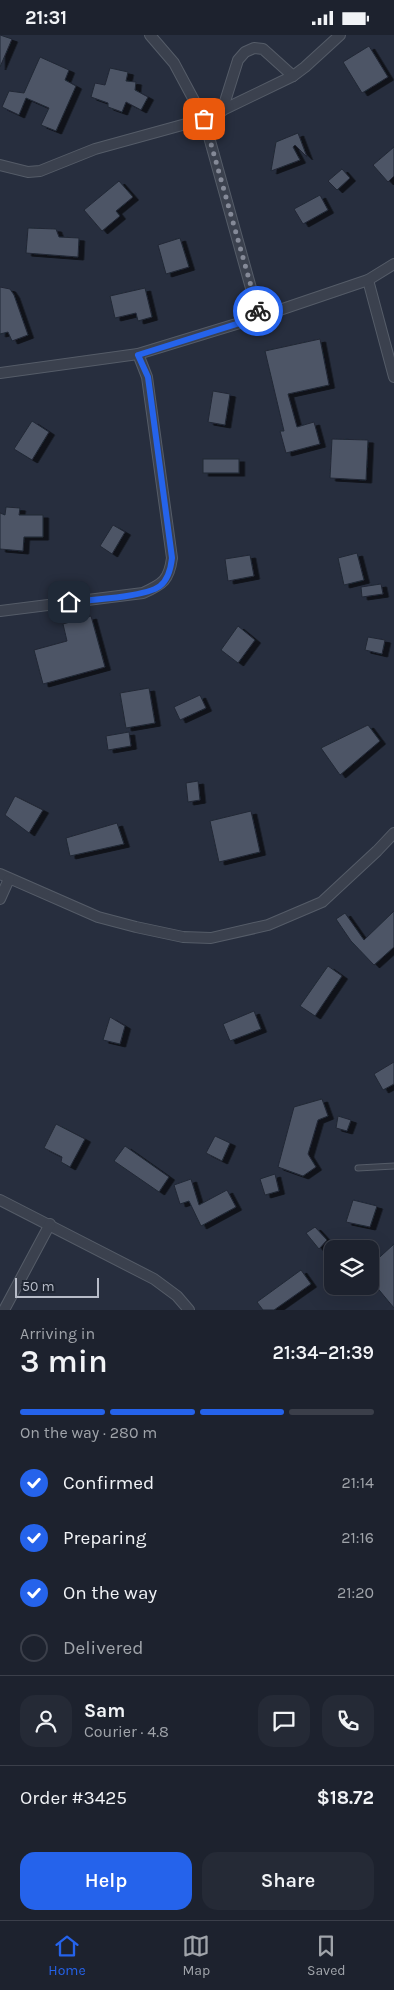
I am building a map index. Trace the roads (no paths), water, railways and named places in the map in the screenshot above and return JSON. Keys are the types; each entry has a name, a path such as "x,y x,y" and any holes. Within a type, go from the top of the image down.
{"street":[{"path":"150,35 174,63 204,119 259,317"},
{"path":"0,165 28,172 40,171 95,149 204,119 293,76 306,67 340,35"},
{"path":"222,111 238,60 245,52 254,48 263,49 293,76"},
{"path":"0,373 138,355 368,280 394,264"},
{"path":"368,280 394,377"},
{"path":"0,611 143,593 161,585 170,572 172,558 148,377 138,355"},
{"path":"0,899 5,877 98,917 183,937 211,938 268,925 322,902 394,833"},
{"path":"0,1200 154,1279 177,1296 189,1310"},
{"path":"4,1310 50,1224"}],"lane":[{"path":"358,1168 394,1166"}]}
